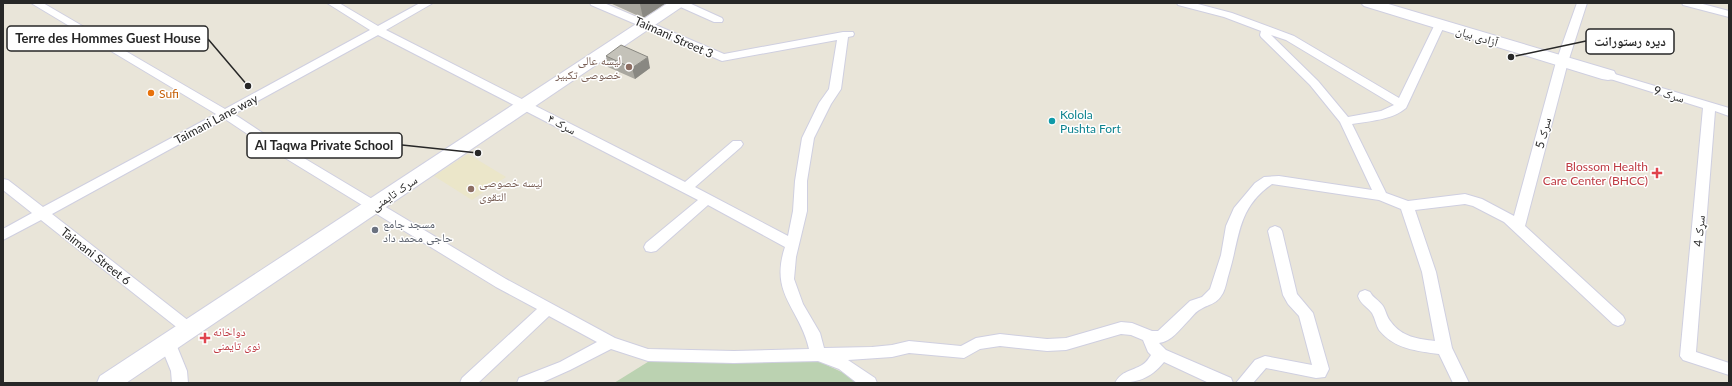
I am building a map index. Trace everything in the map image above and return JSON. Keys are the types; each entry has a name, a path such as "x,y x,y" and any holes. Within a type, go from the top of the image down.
{"main road":[{"name":"سرک تایمنی","path":"108,383 375,206 524,104 679,3"},
{"name":"آزادی بیان","path":"1370,3 1608,75"}],"street":[{"path":"36,3 226,114 251,131 501,283 610,342 648,355 734,357 872,353 892,351 909,347 964,352 976,344 1000,340 1047,345 1066,344 1129,327 1136,329 1150,337 1162,337 1196,305 1208,301 1213,296 1217,290 1228,255 1233,226 1239,211 1260,186 1269,180 1278,180 1381,196 1407,206 1465,199 1471,200 1502,215 1518,228 1618,320"},
{"name":"سرک ۴","path":"332,3 379,30 686,188 793,245"},
{"name":"Taimani Lane way","path":"3,235 428,3"},
{"name":"Taimani Street 3","path":"595,3 709,51 722,58 846,35 835,89 825,103 808,138 801,181 800,211 793,245"},
{"path":"679,3 718,20"},
{"path":"1182,3 1228,15 1290,38 1402,105"},
{"name":"سرک 5","path":"1518,228 1562,62 1582,3"},
{"path":"1687,3 1729,14"},
{"path":"1345,121 1389,112 1398,109 1402,105 1440,24"},
{"path":"1267,30 1265,34 1267,37 1314,83 1345,121 1381,196"},
{"name":"سرک 9","path":"1608,75 1729,112"},
{"name":"سړک 4","path":"1709,106 1704,187 1688,356 1729,369"},
{"path":"686,188 737,144"},
{"name":"Taimani Street 6","path":"3,183 188,329"},
{"path":"651,247 706,200"},
{"path":"1407,206 1429,272 1444,348 1461,383"},
{"path":"1244,383 1260,364 1265,362 1316,372 1320,372 1321,369 1306,313 1290,295 1275,231"},
{"path":"793,245 789,257 787,278 796,305 813,333 818,354"},
{"path":"1365,296 1366,302 1377,309 1385,326 1404,342 1413,345 1444,348"},
{"path":"468,383 548,308"},
{"path":"1150,337 1153,348 1161,354 1225,383"},
{"path":"525,383 565,366 610,342"},
{"path":"168,344 179,371 180,383"},
{"path":"818,354 844,365 868,383"},
{"path":"1123,383 1130,377 1149,369 1161,354"}],"shaded area":[{"name":"لیسه خصوصی التقوی","path":"468,154 506,177 472,200 434,176"}],"green space":[{"path":"651,360 803,362 816,360 848,375 859,383 614,383"}],"building":[{"path":"621,45 648,57 632,68 606,56"}],"place":[{"name":"دیره رستورانت","path":"1511,57"},
{"name":"لیسه عالی خصوصی تکبیر","path":"629,67"},
{"name":"Terre des Hommes Guest House","path":"248,86"},
{"name":"Sufi","path":"151,93"},
{"name":"Kolola Pushta Fort","path":"1052,121"},
{"name":"Al Taqwa Private School","path":"478,153"},
{"name":"Blossom Health Care Center (BHCC)","path":"1657,173"},
{"name":"لیسه خصوصی التقوی","path":"471,189"},
{"name":"مسجد جامع حاجی محمد داد","path":"375,230"},
{"name":"دواخانه نوی تایمنی","path":"205,338"}]}
